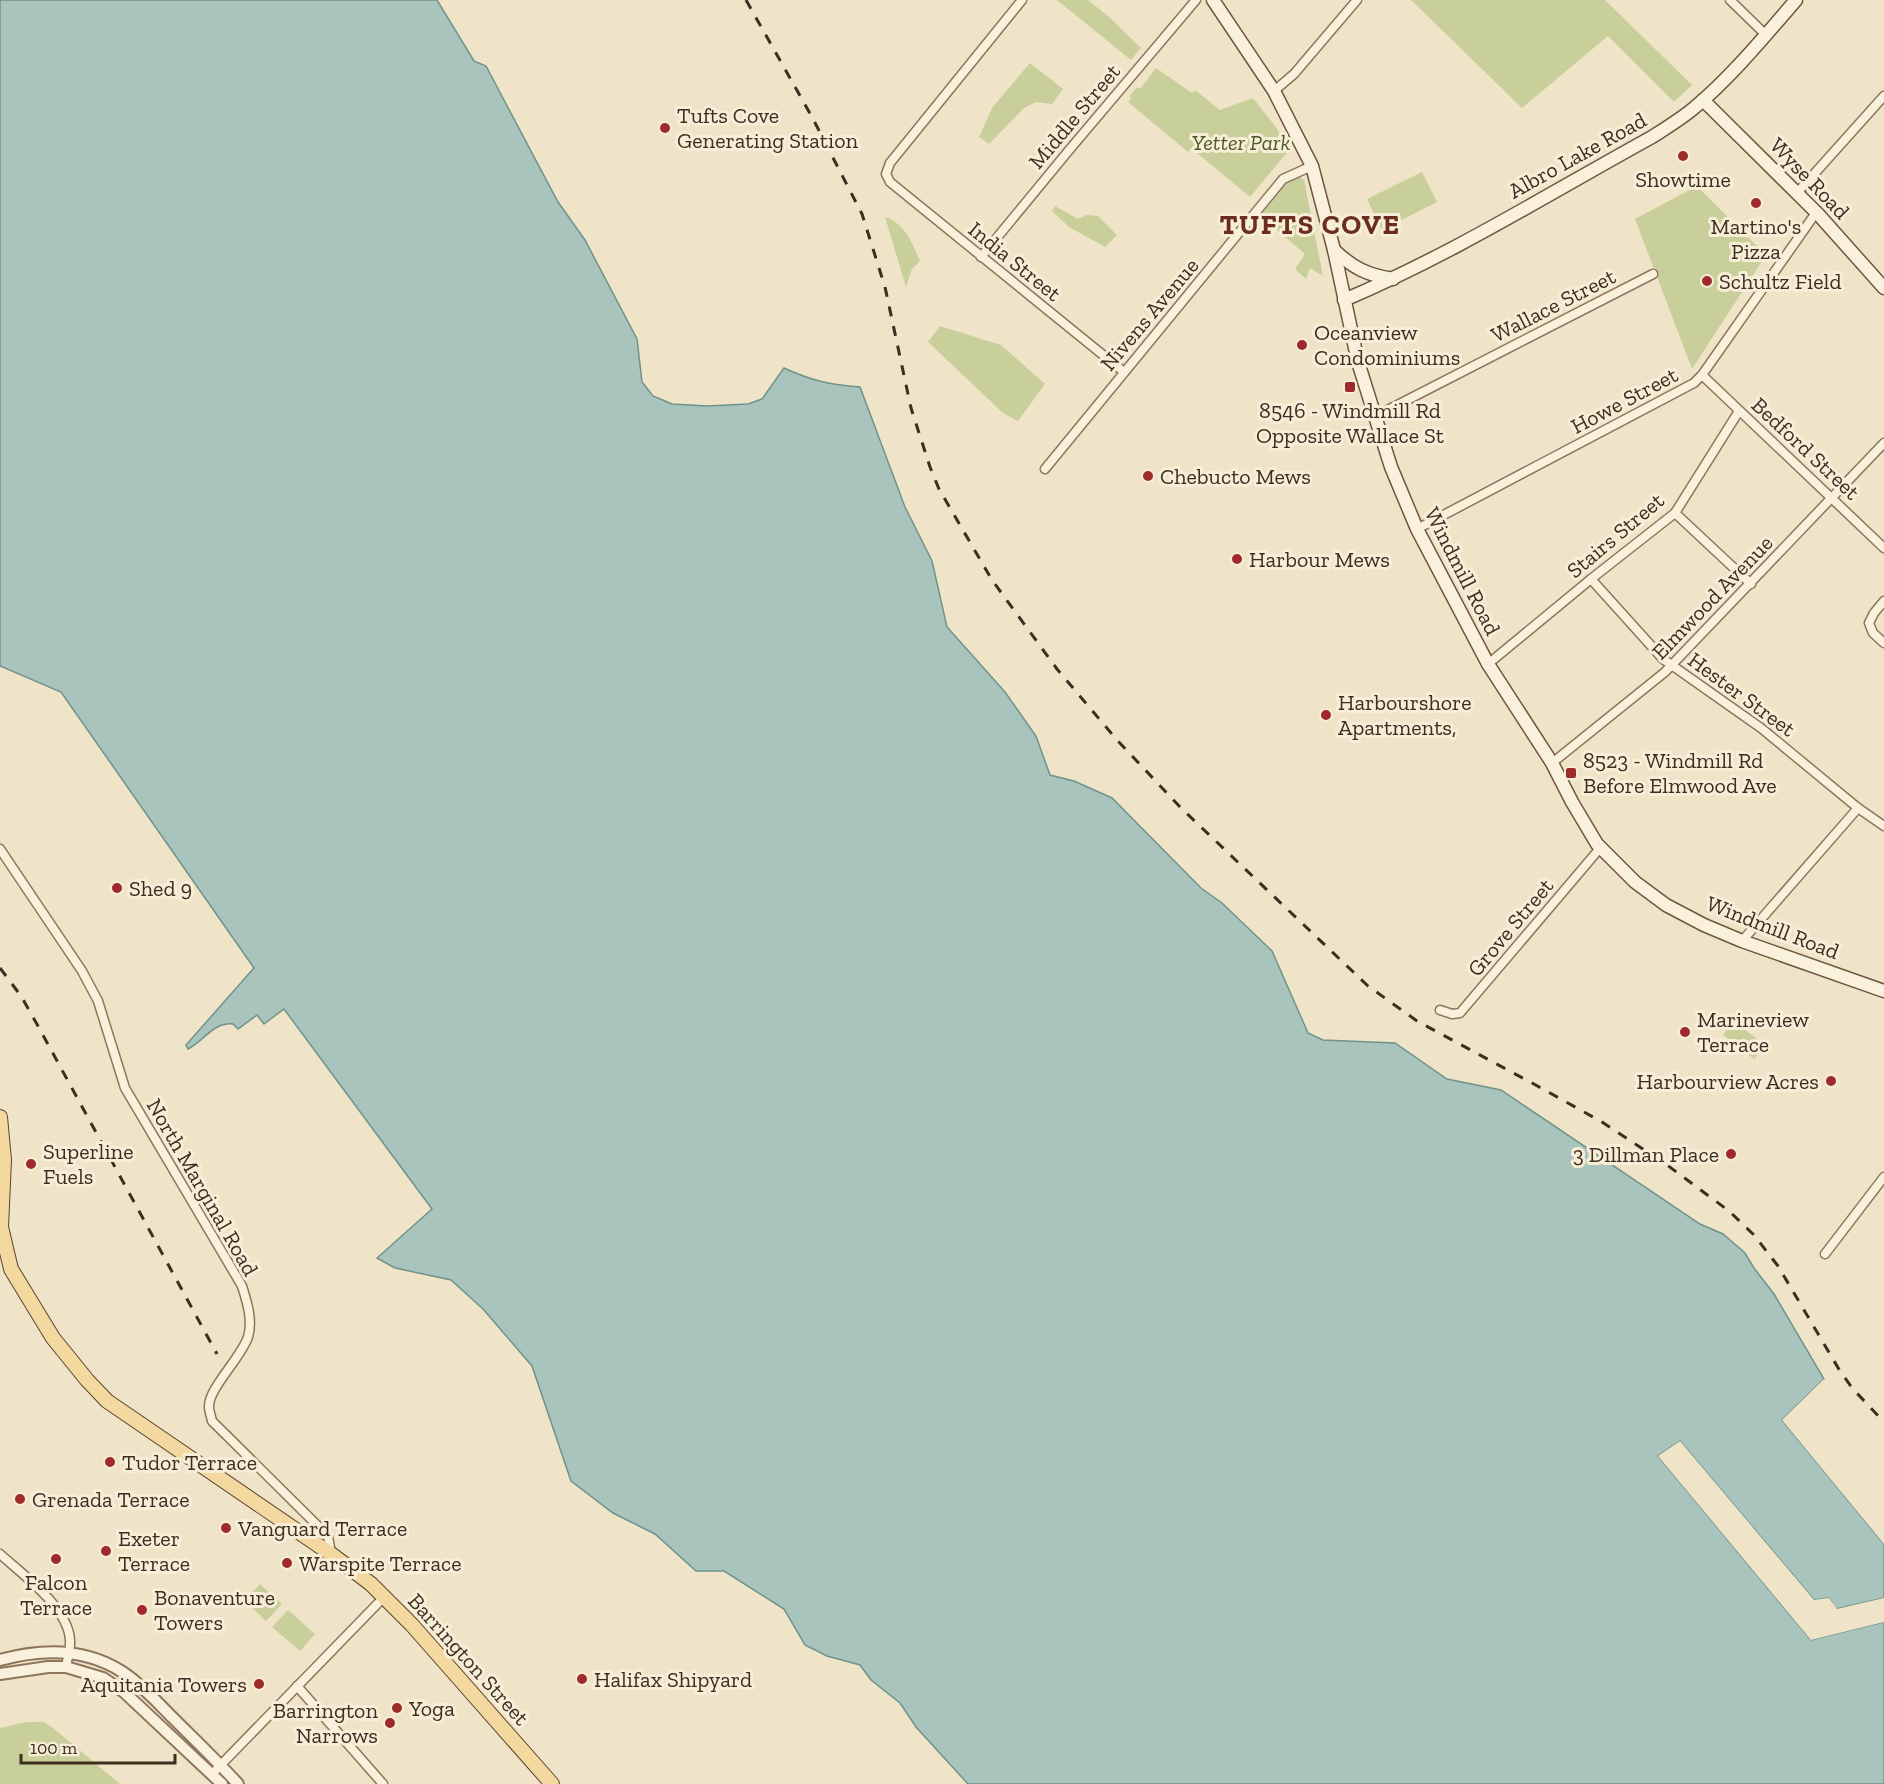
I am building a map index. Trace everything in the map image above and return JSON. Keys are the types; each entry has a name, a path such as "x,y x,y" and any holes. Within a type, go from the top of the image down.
{"main road":[{"name":"Windmill Road","path":"1213,0 1274,91 1312,166 1334,250 1358,362 1374,417 1417,530 1488,664 1552,763 1572,802 1601,847 1635,882 1666,905 1704,925 1742,941 1884,991"},
{"name":"Albro Lake Road","path":"1344,300 1394,279 1652,137 1683,117 1703,100 1766,35 1796,0"},
{"name":"Wyse Road","path":"1703,100 1818,214 1884,288"},
{"path":"1334,250 1350,265 1374,276 1394,279"},
{"name":"Barrington Street","path":"0,1116 1,1227 11,1269 53,1338 87,1380 107,1401 331,1554 385,1596 552,1784"}],"street":[{"name":"India Street","path":"1022,0 890,163 886,174 890,182 1124,372"},
{"name":"Middle Street","path":"981,257 1196,0"},
{"path":"1274,91 1294,74 1357,0"},
{"path":"1731,0 1766,35"},
{"path":"1797,193 1884,96"},
{"name":"Nivens Avenue","path":"1045,469 1283,179 1312,166"},
{"name":"Howe Street","path":"1417,530 1694,383 1702,375 1813,217 1818,214"},
{"name":"Wallace Street","path":"1374,417 1653,274"},
{"name":"Bedford Street","path":"1702,375 1884,548"},
{"name":"Stairs Street","path":"1488,664 1675,513 1739,411"},
{"name":"Elmwood Avenue","path":"1552,763 1672,666 1884,443"},
{"path":"1675,513 1751,584"},
{"name":"Hester Street","path":"1591,579 1663,659 1761,728 1858,808 1884,826"},
{"path":"1884,602 1869,623 1873,633 1884,643"},
{"path":"1742,941 1858,808"},
{"name":"Grove Street","path":"1440,1010 1452,1014 1460,1013 1601,847"},
{"name":"North Marginal Road","path":"0,849 82,971 98,1001 125,1088 242,1286 250,1321 248,1336 239,1356 214,1392 209,1406 212,1421 325,1533 331,1554"},
{"path":"1825,1254 1884,1178"},
{"path":"0,1554 56,1609 66,1626 70,1639 66,1667"},
{"path":"212,1774 385,1596"},
{"path":"0,1660 45,1652 69,1653 96,1659 122,1672 159,1705 238,1784"},
{"path":"0,1674 48,1667 66,1667 103,1678 124,1692 222,1784"},
{"path":"297,1686 383,1784"}],"green space":[{"path":"1057,0 1088,0 1141,48 1131,60"},
{"path":"1411,0 1605,0 1692,85 1674,102 1608,36 1522,108"},
{"path":"1030,63 1063,89 1052,104 1036,102 1024,108 989,144 979,137 992,108"},
{"name":"Yetter Park","path":"1156,68 1192,93 1195,90 1220,110 1253,98 1275,126 1290,149 1250,197 1191,148 1188,152 1128,102 1137,87 1140,89"},
{"path":"1422,172 1437,202 1382,230 1367,199"},
{"path":"1298,176 1304,180 1323,276 1310,268 1306,279 1295,269 1305,254 1259,215 1284,184"},
{"path":"1697,186 1766,255 1692,369 1635,219"},
{"path":"1055,206 1078,219 1087,215 1098,216 1117,235 1105,247 1069,227 1052,211"},
{"path":"885,217 903,229 920,261 912,269 906,287"},
{"path":"940,326 1001,345 1045,384 1018,421 1003,413 928,342"},
{"path":"1733,1021 1765,1045 1754,1059 1723,1035"},
{"path":"260,1584 282,1604 266,1621 245,1601"},
{"path":"288,1610 315,1634 300,1651 272,1627"},
{"path":"27,1722 44,1722 53,1728 120,1784 0,1784 0,1728"}],"water":[{"path":"0,0 437,0 474,61 486,66 558,202 585,240 637,339 642,382 653,396 672,404 707,406 748,404 762,399 784,368 820,381 860,387 905,507 932,561 947,627 1005,692 1036,736 1050,775 1074,781 1112,798 1201,888 1222,903 1272,951 1308,1033 1323,1040 1395,1043 1447,1079 1501,1090 1700,1224 1723,1234 1745,1253 1774,1294 1824,1379 1782,1420 1884,1544 1884,1598 1836,1609 1829,1598 1814,1600 1680,1441 1658,1456 1811,1640 1884,1622 1884,1784 968,1784 916,1727 900,1703 871,1680 860,1665 827,1656 805,1645 784,1609 724,1571 696,1571 655,1534 613,1513 571,1481 532,1366 483,1309 451,1280 395,1268 377,1258 432,1209 284,1009 264,1024 257,1015 238,1029 233,1024 220,1026 188,1049 186,1045 254,968 61,692 0,666"}],"pier":[{"path":"1824,1379 1826,1382 1786,1420 1884,1540 1884,1544 1782,1420"},
{"path":"1680,1441 1814,1600 1829,1598 1837,1609 1884,1598 1884,1601 1837,1612 1827,1601 1812,1603 1679,1445 1662,1457 1812,1637 1884,1619 1884,1622 1811,1640 1658,1456"}],"railway":[{"path":"746,0 812,117 862,214 885,287 911,408 939,489 992,580 1057,669 1117,740 1181,808 1368,986 1417,1021 1602,1122 1667,1165 1729,1211 1754,1235 1778,1266 1840,1371 1853,1389 1884,1422"},
{"path":"0,968 21,996 38,1026 217,1354"}],"place":[{"name":"Tufts Cove Generating Station","path":"665,128"},
{"name":"Showtime","path":"1683,156"},
{"name":"Martino's Pizza","path":"1756,203"},
{"name":"Schultz Field","path":"1707,281"},
{"name":"Oceanview Condominiums","path":"1302,345"},
{"name":"8546 - Windmill Rd Opposite Wallace St","path":"1350,387"},
{"name":"Chebucto Mews","path":"1148,476"},
{"name":"Harbour Mews","path":"1237,559"},
{"name":"Harbourshore Apartments,","path":"1326,715"},
{"name":"8523 - Windmill Rd Before Elmwood Ave","path":"1571,773"},
{"name":"Shed 9","path":"117,888"},
{"name":"Marineview Terrace","path":"1685,1032"},
{"name":"Harbourview Acres","path":"1831,1081"},
{"name":"3 Dillman Place","path":"1731,1154"},
{"name":"Superline Fuels","path":"31,1164"},
{"name":"Tudor Terrace","path":"110,1462"},
{"name":"Grenada Terrace","path":"20,1499"},
{"name":"Vanguard Terrace","path":"226,1528"},
{"name":"Exeter Terrace","path":"106,1551"},
{"name":"Falcon Terrace","path":"56,1559"},
{"name":"Warspite Terrace","path":"287,1563"},
{"name":"Bonaventure Towers","path":"142,1610"},
{"name":"Halifax Shipyard","path":"582,1679"},
{"name":"Aquitania Towers","path":"259,1684"},
{"name":"Yoga","path":"397,1708"},
{"name":"Barrington Narrows","path":"390,1723"}],"district":[{"name":"TUFTS COVE","path":"1310,224"}]}
